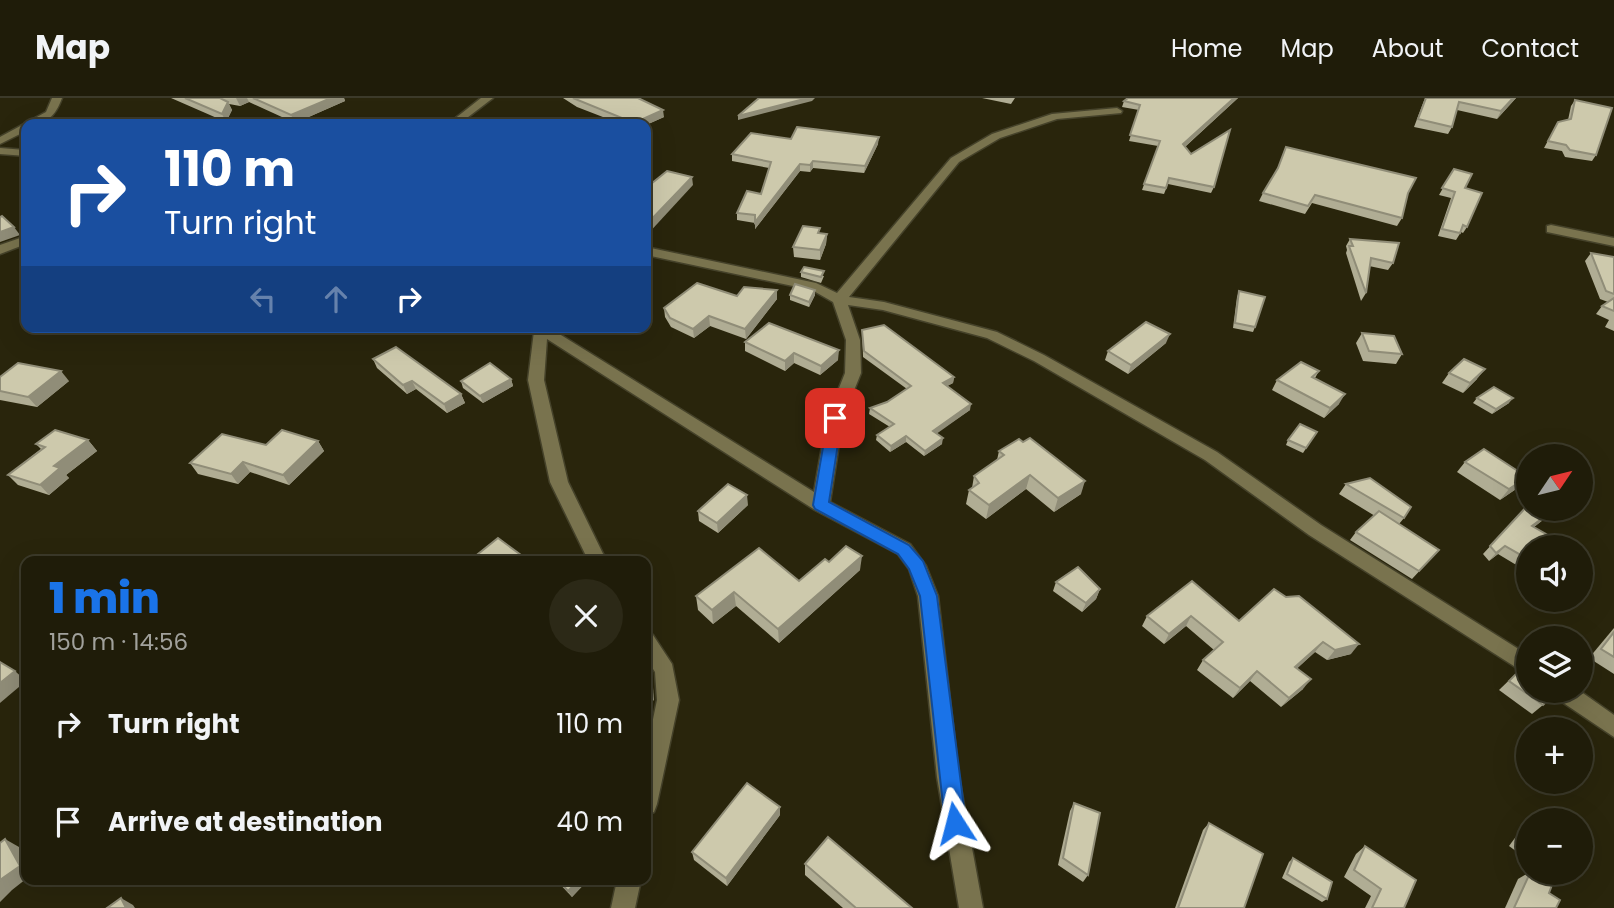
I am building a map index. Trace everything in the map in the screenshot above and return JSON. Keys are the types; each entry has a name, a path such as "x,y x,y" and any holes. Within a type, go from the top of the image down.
{"street":[{"path":"42,119 51,114 57,98"},
{"path":"460,119 488,98"},
{"path":"839,300 954,160 996,136 1056,117 1117,111"},
{"path":"0,141 21,130"},
{"path":"0,151 21,153"},
{"path":"1551,229 1614,242"},
{"path":"0,250 21,242"},
{"path":"651,252 816,287 839,300 884,306 992,335 1039,358 1211,456 1315,530 1516,658"},
{"path":"821,505 835,418 853,373 853,340 839,300"},
{"path":"540,333 536,380 559,481 594,556"},
{"path":"548,333 821,505 904,549 917,566 928,596 948,777 966,892 971,908"},
{"path":"651,649 665,670 668,700 651,780"},
{"path":"1580,703 1614,727"},
{"path":"623,908 628,885"}],"building":[{"path":"185,98 220,98 228,102 222,114"},
{"path":"253,98 331,98 291,115"},
{"path":"573,98 638,98 663,110 643,119 624,119"},
{"path":"759,98 808,98 738,116"},
{"path":"1128,98 1234,98 1183,144 1191,154 1230,130 1214,187 1169,178 1166,188 1144,184 1160,141 1130,135 1140,105 1124,101"},
{"path":"1426,98 1513,98 1501,111 1459,102 1452,127 1418,119"},
{"path":"1575,100 1612,108 1596,155 1570,150 1566,145 1548,141 1558,122 1571,119"},
{"path":"797,127 879,137 865,166 813,161 810,165 800,164 755,222 755,215 737,213 747,191 761,194 771,162 732,154 751,133 791,139"},
{"path":"1286,147 1416,178 1408,193 1402,218 1315,195 1308,206 1263,193 1278,168"},
{"path":"1454,169 1472,174 1465,188 1482,193 1467,227 1463,225 1460,233 1442,229 1455,192 1442,188"},
{"path":"667,171 692,177 651,220 651,184"},
{"path":"2,216 14,227 0,232"},
{"path":"803,226 820,228 818,233 827,234 820,250 793,247"},
{"path":"1350,239 1399,243 1393,263 1371,258 1366,293 1349,246 1353,246"},
{"path":"1591,253 1614,257 1614,294 1606,291"},
{"path":"804,267 824,271 821,277 801,272"},
{"path":"697,283 737,296 744,287 777,290 745,329 709,316 693,329 670,318 664,308"},
{"path":"795,284 815,290 809,302 790,295"},
{"path":"1239,291 1265,297 1255,327 1235,323"},
{"path":"1614,298 1614,311 1602,306"},
{"path":"1146,322 1170,334 1131,365 1108,351"},
{"path":"769,323 839,350 821,366 794,353 785,361 745,342"},
{"path":"884,325 954,377 943,383 971,404 933,431 943,438 925,451 906,436 891,446 877,435 894,424 870,408 887,402 911,386 864,351 862,330"},
{"path":"1362,333 1394,336 1402,354 1369,351"},
{"path":"396,347 461,394 444,404 412,381 403,385 373,359"},
{"path":"1464,359 1485,369 1470,383 1449,373"},
{"path":"1301,362 1319,371 1312,377 1345,394 1330,408 1277,380"},
{"path":"18,363 61,371 28,397 0,391 0,377"},
{"path":"490,363 511,379 480,396 461,381"},
{"path":"1494,387 1513,398 1496,409 1477,398"},
{"path":"1300,424 1317,432 1306,448 1288,440"},
{"path":"55,430 88,440 54,466 60,468 40,485 8,475 45,447 36,444"},
{"path":"282,430 318,441 283,475 243,462 231,474 190,463 222,434 266,445"},
{"path":"1030,438 1085,481 1058,498 1030,475 989,505 969,490 979,483 974,476 1004,455 999,451 1019,439 1023,442"},
{"path":"1484,449 1516,470 1516,484 1509,489 1465,462"},
{"path":"1370,478 1411,507 1404,518 1346,484"},
{"path":"728,484 747,495 717,523 698,511"},
{"path":"1379,511 1439,550 1419,571 1356,532"},
{"path":"1516,518 1516,522 1537,522 1532,526 1546,534 1516,535 1516,552 1505,546 1496,553 1490,546"},
{"path":"498,538 521,555 520,556 476,556"},
{"path":"846,546 862,556 778,629 734,592 712,610 696,596 759,548 799,581 825,559 829,562"},
{"path":"1078,567 1100,589 1086,603 1056,582"},
{"path":"1192,581 1239,621 1274,589 1286,597 1299,596 1359,644 1335,650 1323,642 1295,667 1311,679 1289,698 1257,671 1240,688 1203,660 1223,642 1191,616 1169,634 1147,616"},
{"path":"1614,632 1614,657 1601,649"},
{"path":"0,662 15,671 0,683"},
{"path":"1516,674 1516,686 1509,681"},
{"path":"747,783 780,807 726,878 692,852"},
{"path":"1074,803 1100,813 1088,875 1063,858"},
{"path":"1209,823 1263,854 1244,908 1178,908"},
{"path":"828,837 912,908 856,908 805,864"},
{"path":"5,839 20,866 0,880 0,843"},
{"path":"1365,846 1416,880 1404,908 1372,908 1381,889 1354,870"},
{"path":"1293,858 1332,882 1327,899 1287,874"},
{"path":"563,885 574,885 568,891"},
{"path":"1525,885 1552,885 1549,893 1560,900 1556,908 1514,908"},
{"path":"121,898 126,908 107,908"}],"route":[{"path":"835,418 821,505 904,549 917,566 928,596 955,823"}]}
